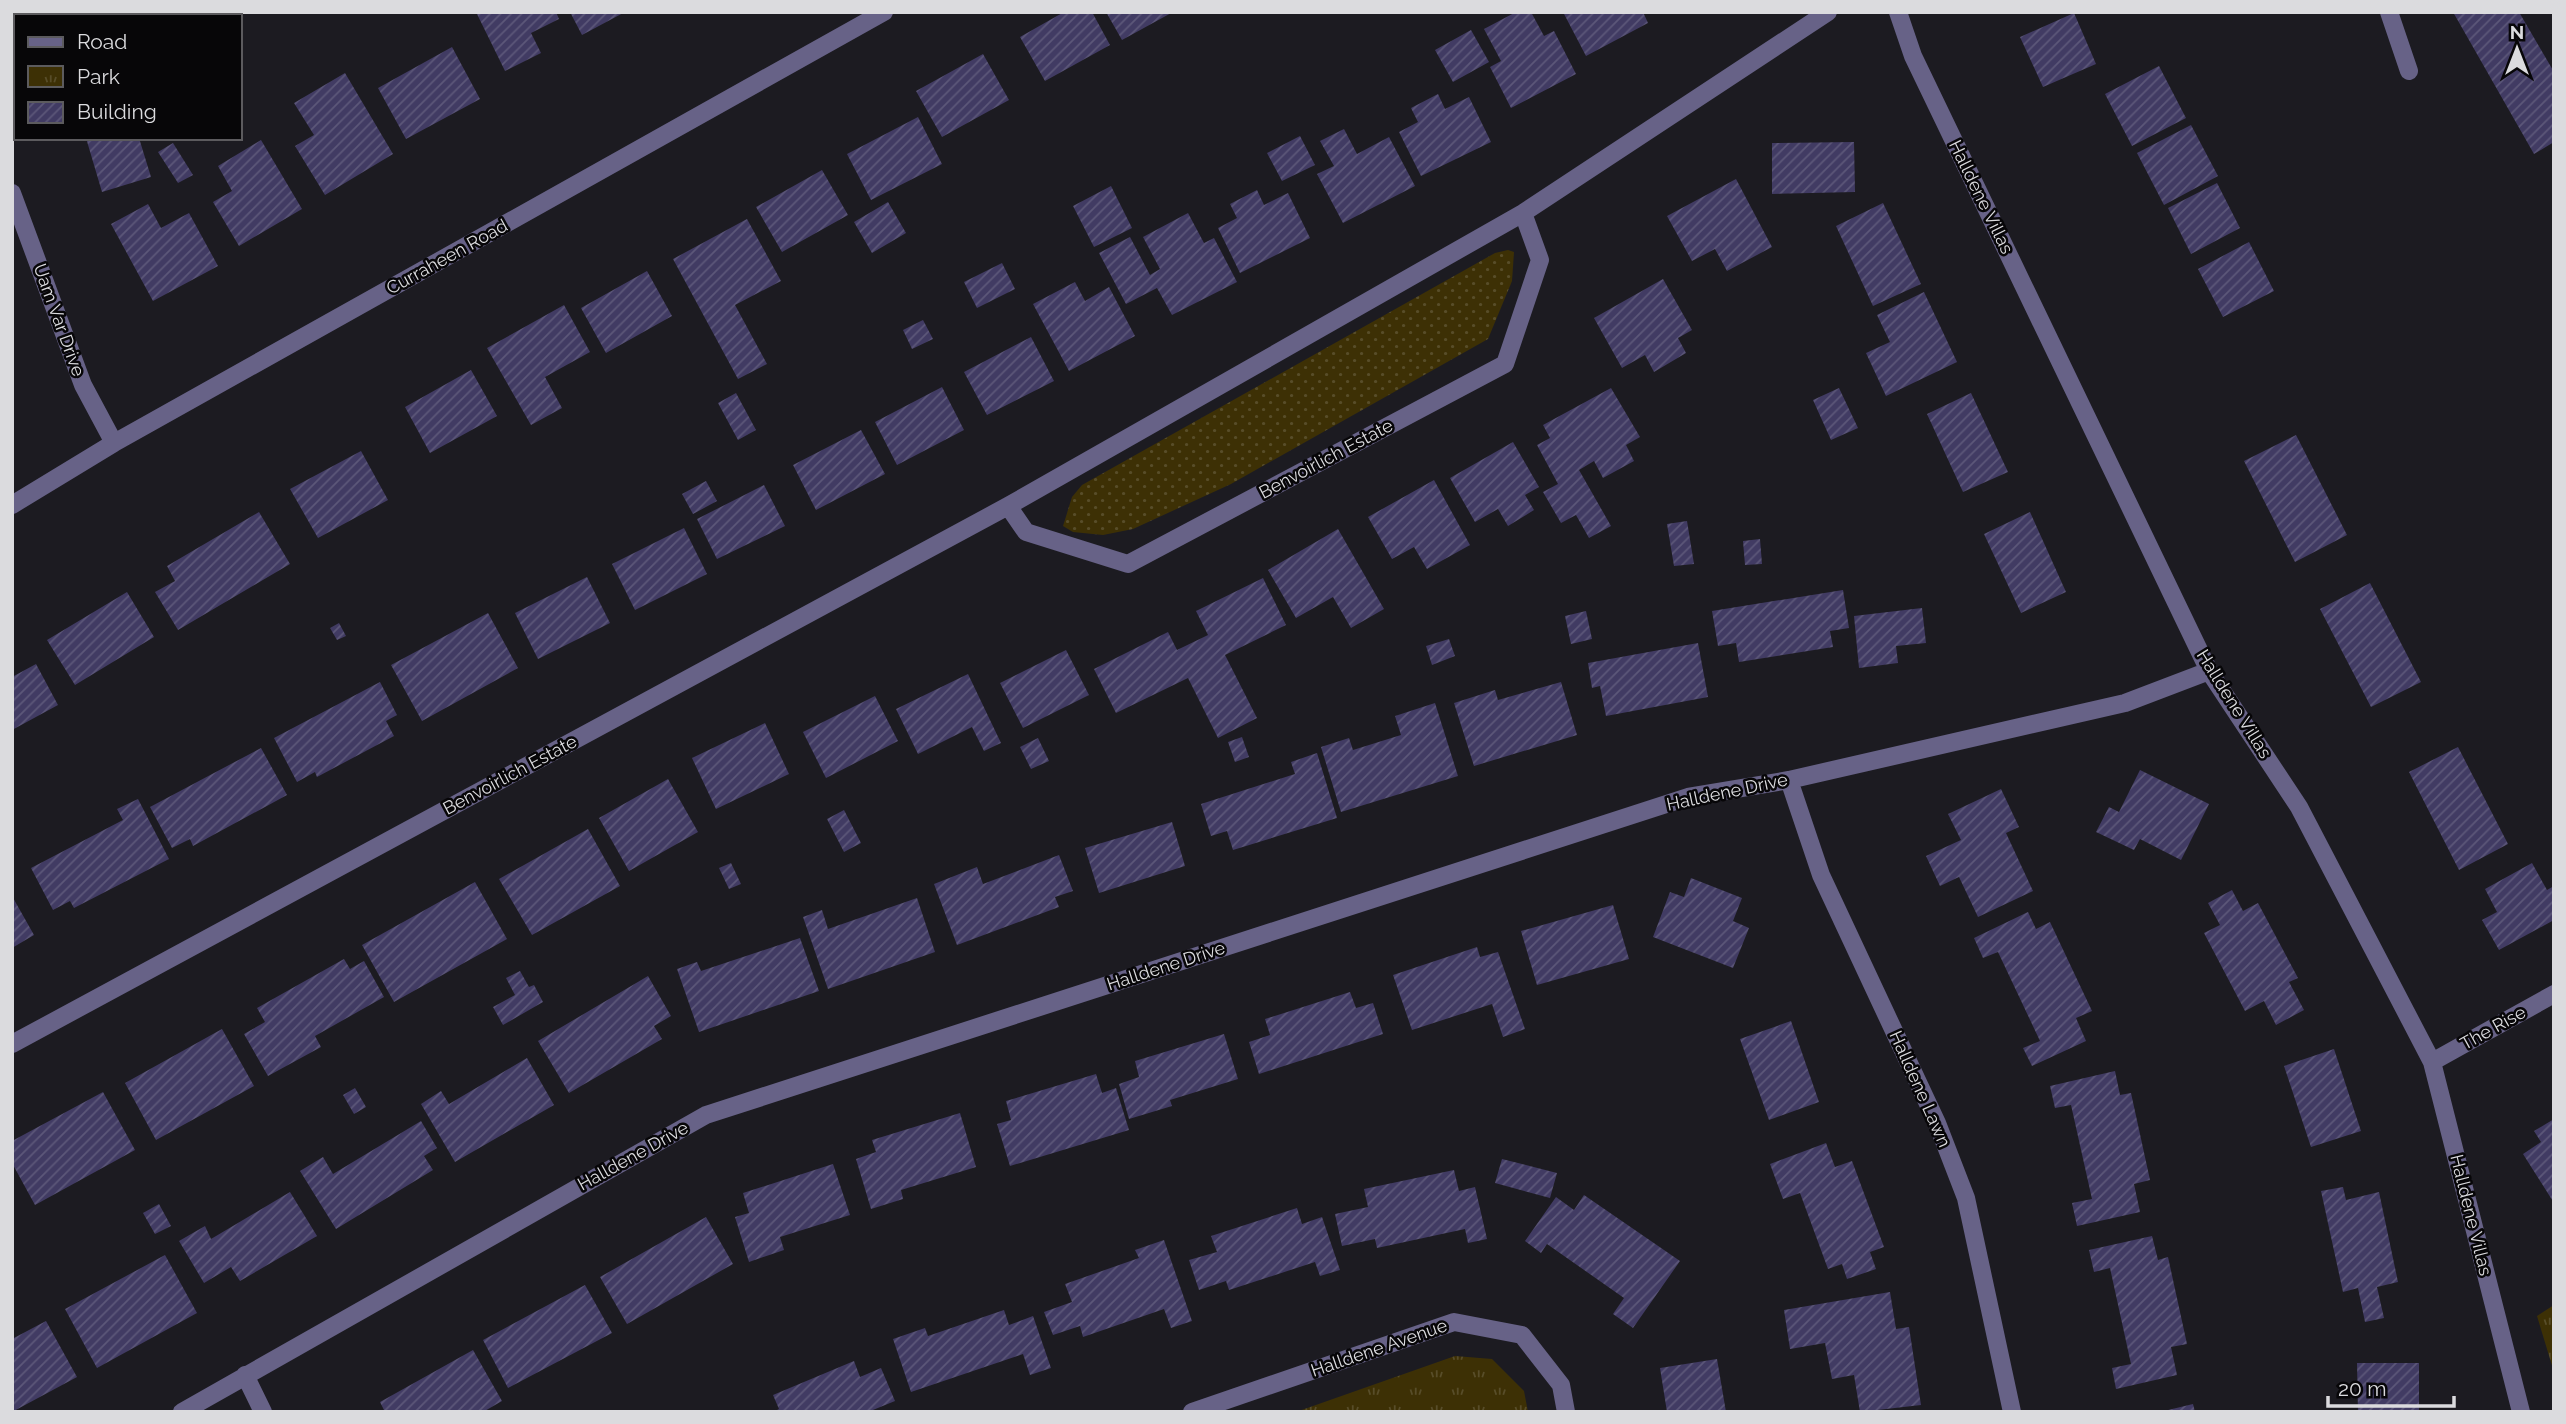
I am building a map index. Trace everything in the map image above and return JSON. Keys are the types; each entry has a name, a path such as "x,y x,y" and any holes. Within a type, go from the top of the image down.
{"street":[{"name":"Curraheen Road","path":"12,505 114,443 884,12"},
{"name":"Benvoirlich Estate","path":"12,1044 1008,506 1523,213 1828,12"},
{"name":"Halldene Villas","path":"1898,12 1913,57 2209,671 2299,807 2432,1062 2521,1412"},
{"path":"2389,12 2409,71"},
{"name":"Uam Var Drive","path":"12,193 82,386 114,443"},
{"name":"Benvoirlich Estate","path":"1008,506 1027,532 1128,564 1505,365 1540,260 1523,213"},
{"name":"Halldene Drive","path":"182,1412 706,1115 1688,797 1788,780 2125,703 2209,671"},
{"name":"Halldene Lawn","path":"1788,780 1821,875 1937,1123 1966,1198 2012,1412"},
{"name":"The Rise","path":"2432,1062 2554,994"},
{"name":"Halldene Avenue","path":"1192,1412 1454,1322 1522,1335 1561,1385 1566,1412"},
{"path":"245,1375 263,1412"}],"green space":[{"path":"1508,250 1514,252 1512,281 1488,339 1231,484 1133,529 1103,535 1073,532 1063,526 1072,497 1082,485 1495,253"},
{"path":"2554,1305 2554,1372 2537,1316"},
{"path":"1455,1356 1492,1359 1524,1391 1528,1412 1296,1412"}],"building":[{"path":"44,12 104,14 45,14"},
{"path":"476,12 556,12 559,19 531,33 541,53 505,71"},
{"path":"570,12 625,12 582,35"},
{"path":"1064,12 1092,12 1110,45 1045,81 1020,37"},
{"path":"1106,12 1173,12 1122,40"},
{"path":"1516,12 1531,12 1544,36 1554,31 1576,74 1511,108 1490,67 1501,61 1484,29"},
{"path":"1563,12 1643,12 1648,23 1586,56"},
{"path":"2453,12 2519,12 2554,72 2554,142 2534,154"},
{"path":"2074,13 2096,64 2043,87 2020,37"},
{"path":"1471,30 1489,62 1453,82 1435,50"},
{"path":"452,47 480,99 406,139 378,88"},
{"path":"983,54 1009,100 942,137 916,91"},
{"path":"2159,66 2186,118 2132,146 2105,94"},
{"path":"345,73 393,154 325,195 295,146 314,135 294,103"},
{"path":"1438,94 1445,109 1469,97 1491,142 1421,176 1399,132 1418,122 1411,108"},
{"path":"918,117 942,164 871,200 847,154"},
{"path":"2191,125 2218,176 2164,205 2137,153"},
{"path":"1344,129 1357,154 1389,137 1415,186 1343,223 1317,174 1334,166 1320,141"},
{"path":"1300,136 1315,165 1282,181 1267,153"},
{"path":"87,140 140,140 151,177 102,192"},
{"path":"261,140 302,209 239,246 213,202 232,191 218,166"},
{"path":"1854,142 1855,192 1772,194 1772,143"},
{"path":"173,143 193,175 178,183 158,152"},
{"path":"822,170 848,215 782,252 756,207"},
{"path":"1736,179 1772,247 1727,271 1715,249 1692,261 1667,216"},
{"path":"2217,183 2240,228 2191,254 2168,208"},
{"path":"1111,186 1132,228 1094,247 1073,206"},
{"path":"1257,190 1264,205 1288,193 1310,238 1240,273 1218,228 1237,218 1230,204"},
{"path":"888,202 906,233 872,253 854,222"},
{"path":"1883,203 1921,284 1873,306 1836,226"},
{"path":"148,204 161,228 189,213 218,266 153,301 111,224"},
{"path":"1188,213 1204,243 1214,238 1237,282 1172,315 1157,288 1126,304 1099,253 1130,237 1150,275 1160,269 1143,237"},
{"path":"747,219 781,281 735,305 767,364 738,379 673,259"},
{"path":"2249,242 2274,291 2223,317 2198,269"},
{"path":"1002,263 1015,289 977,308 964,282"},
{"path":"647,271 672,316 606,353 581,308"},
{"path":"1663,279 1692,330 1678,338 1686,353 1654,372 1645,355 1622,368 1594,318"},
{"path":"1075,282 1085,301 1109,287 1135,336 1069,371 1033,304"},
{"path":"1924,292 1957,362 1886,396 1866,353 1890,342 1877,315"},
{"path":"564,305 590,352 545,377 562,408 531,425 487,348"},
{"path":"923,320 933,339 912,349 903,330"},
{"path":"1031,337 1054,381 987,415 964,372"},
{"path":"471,370 497,416 430,453 405,407"},
{"path":"942,387 964,430 897,465 875,422"},
{"path":"1611,388 1640,437 1626,445 1634,461 1603,478 1594,461 1579,470 1611,526 1589,538 1576,515 1561,523 1543,492 1558,484 1537,445 1550,438 1543,425"},
{"path":"1839,388 1858,428 1831,440 1813,400"},
{"path":"736,393 756,430 738,440 718,403"},
{"path":"1971,393 2008,472 1963,492 1927,414"},
{"path":"861,430 885,474 816,510 793,465"},
{"path":"2296,435 2347,535 2295,562 2244,461"},
{"path":"1513,442 1539,487 1525,495 1534,510 1508,526 1498,509 1475,522 1450,478"},
{"path":"361,451 388,500 318,538 290,489"},
{"path":"1434,480 1470,545 1427,569 1414,547 1392,559 1368,517"},
{"path":"706,481 717,501 693,514 682,494"},
{"path":"764,485 785,526 717,559 697,519"},
{"path":"259,512 290,564 178,630 155,592 175,581 167,566"},
{"path":"2030,512 2066,592 2021,613 1984,534"},
{"path":"1687,521 1694,564 1674,566 1667,524"},
{"path":"684,528 707,574 635,610 612,564"},
{"path":"1338,529 1384,609 1351,628 1333,597 1296,618 1268,570"},
{"path":"1760,539 1762,564 1745,565 1743,541"},
{"path":"587,577 610,623 538,659 515,613"},
{"path":"1263,578 1286,625 1225,655 1257,718 1218,738 1188,678 1116,713 1094,669 1168,632 1177,650 1208,635 1196,611"},
{"path":"2370,583 2421,682 2371,707 2320,609"},
{"path":"1843,590 1849,628 1830,631 1833,647 1739,662 1736,643 1718,646 1712,611"},
{"path":"127,592 154,637 75,685 47,640"},
{"path":"1922,608 1926,643 1896,646 1898,663 1859,668 1854,616"},
{"path":"1586,611 1592,639 1571,644 1565,616"},
{"path":"488,613 518,668 422,721 391,665"},
{"path":"339,623 346,636 337,640 330,628"},
{"path":"1449,639 1455,656 1432,665 1426,646"},
{"path":"1698,643 1708,697 1606,716 1600,686 1592,688 1588,663"},
{"path":"1066,650 1089,695 1023,728 1000,683"},
{"path":"36,664 58,705 12,730 12,677"},
{"path":"968,674 1001,743 984,751 972,727 918,754 896,709"},
{"path":"380,682 397,715 386,721 394,736 317,777 315,772 297,782 274,738"},
{"path":"1561,682 1577,735 1474,766 1454,703 1495,690 1498,700"},
{"path":"875,696 898,741 826,778 803,732"},
{"path":"1435,703 1458,776 1341,812 1321,747 1349,738 1353,750 1401,735 1395,716"},
{"path":"765,723 789,774 716,809 692,758"},
{"path":"1242,737 1249,757 1235,762 1228,742"},
{"path":"1038,738 1049,761 1031,769 1020,747"},
{"path":"2458,747 2508,844 2459,870 2409,772"},
{"path":"261,748 287,795 193,846 190,839 172,848 150,807"},
{"path":"1317,753 1337,818 1233,850 1227,831 1211,836 1201,804 1295,774 1291,762"},
{"path":"2140,770 2209,804 2181,860 2140,839 2134,850 2096,832 2109,807 2119,812"},
{"path":"668,779 698,832 629,871 599,818"},
{"path":"2001,789 2019,827 2006,833 2033,891 1978,917 1959,877 1940,886 1926,856 1961,840 1948,814"},
{"path":"138,799 169,859 74,908 70,901 53,910 31,868 123,820 117,809"},
{"path":"844,810 861,843 844,852 827,819"},
{"path":"1172,822 1185,866 1099,893 1085,848"},
{"path":"588,829 620,886 532,935 499,879"},
{"path":"1059,855 1073,891 1055,897 1059,907 957,945 934,884 977,867 983,884"},
{"path":"731,863 741,884 729,889 719,868"},
{"path":"2532,863 2547,890 2554,886 2554,920 2499,950 2482,920 2497,912 2485,889"},
{"path":"1691,878 1742,898 1733,921 1749,928 1733,968 1653,937 1670,892 1684,897"},
{"path":"475,882 507,939 394,1002 362,945"},
{"path":"2232,890 2243,911 2258,903 2298,978 2289,982 2304,1010 2276,1025 2264,1001 2245,1011 2204,933 2220,925 2208,903"},
{"path":"12,896 34,935 12,948"},
{"path":"917,898 935,952 828,989 803,917 822,910 828,929"},
{"path":"1613,905 1629,959 1537,985 1521,931"},
{"path":"2028,912 2036,929 2050,922 2092,1011 2076,1018 2086,1041 2032,1066 2023,1048 2040,1041 1998,952 1983,958 1974,938"},
{"path":"800,938 819,991 699,1032 677,969 697,962 701,971"},
{"path":"1477,947 1480,957 1498,952 1525,1029 1503,1037 1492,1004 1412,1030 1393,975"},
{"path":"344,959 350,969 364,961 384,997 315,1036 321,1047 268,1076 244,1034 265,1022 257,1008"},
{"path":"520,971 529,987 534,985 543,1002 503,1025 493,1007 515,995 506,978"},
{"path":"648,976 671,1016 654,1026 662,1039 569,1093 538,1041"},
{"path":"1350,992 1356,1008 1373,1003 1383,1034 1259,1074 1249,1042 1270,1035 1265,1019"},
{"path":"1791,1021 1819,1102 1769,1120 1740,1039"},
{"path":"222,1029 254,1086 156,1140 125,1083"},
{"path":"1224,1034 1238,1079 1170,1100 1172,1106 1129,1119 1119,1084 1139,1077 1135,1061"},
{"path":"2334,1049 2361,1131 2311,1147 2284,1066"},
{"path":"527,1058 554,1105 455,1162 421,1104 441,1091 449,1104"},
{"path":"2115,1071 2120,1095 2131,1093 2150,1180 2134,1184 2140,1212 2077,1226 2072,1203 2092,1199 2071,1105 2055,1108 2050,1086"},
{"path":"1096,1074 1102,1093 1116,1088 1129,1130 1010,1166 997,1124 1011,1120 1006,1101"},
{"path":"355,1088 366,1107 354,1114 343,1095"},
{"path":"103,1092 135,1150 35,1205 12,1163 12,1141"},
{"path":"960,1113 976,1167 901,1190 903,1199 871,1209 856,1159 876,1152 872,1140"},
{"path":"2554,1119 2554,1203 2523,1154 2541,1142 2534,1131"},
{"path":"421,1121 437,1148 424,1156 433,1170 336,1229 300,1171 323,1157 333,1174"},
{"path":"1826,1143 1835,1167 1852,1161 1884,1247 1870,1252 1876,1269 1847,1279 1842,1264 1828,1269 1800,1193 1783,1199 1770,1164"},
{"path":"1502,1159 1557,1173 1550,1198 1495,1183"},
{"path":"833,1164 850,1215 780,1237 784,1250 749,1262 735,1217 749,1213 743,1193"},
{"path":"1454,1170 1459,1191 1475,1187 1487,1239 1468,1243 1465,1229 1377,1248 1375,1239 1342,1246 1335,1214 1368,1207 1364,1189"},
{"path":"2343,1187 2346,1200 2379,1192 2398,1282 2377,1287 2384,1318 2365,1322 2358,1288 2343,1292 2321,1191"},
{"path":"290,1192 317,1236 240,1281 231,1267 204,1283 179,1241 205,1226 211,1239"},
{"path":"1584,1195 1680,1261 1633,1328 1613,1314 1624,1298 1547,1244 1541,1253 1525,1241 1556,1197 1574,1210"},
{"path":"159,1204 171,1226 155,1234 143,1213"},
{"path":"1297,1208 1302,1224 1322,1217 1340,1270 1320,1276 1315,1262 1229,1290 1226,1281 1199,1290 1189,1260 1217,1252 1211,1236"},
{"path":"706,1217 733,1264 627,1324 600,1277"},
{"path":"2152,1236 2158,1260 2168,1257 2187,1344 2171,1347 2177,1375 2116,1389 2112,1368 2131,1364 2110,1268 2094,1272 2089,1250"},
{"path":"1164,1240 1192,1321 1171,1328 1164,1309 1083,1337 1080,1326 1053,1335 1044,1312 1072,1302 1065,1284 1139,1258 1135,1250"},
{"path":"165,1255 197,1313 97,1368 65,1309"},
{"path":"585,1285 612,1333 508,1388 483,1340"},
{"path":"1890,1292 1896,1329 1909,1327 1921,1405 1860,1412 1854,1375 1832,1379 1825,1343 1790,1349 1784,1310"},
{"path":"1004,1310 1009,1325 1033,1316 1051,1368 1030,1375 1023,1354 911,1392 893,1339 925,1328 928,1336"},
{"path":"46,1321 77,1377 12,1412 12,1339"},
{"path":"473,1350 502,1401 483,1412 385,1412 380,1402"},
{"path":"1717,1359 1726,1412 1667,1412 1660,1368"},
{"path":"854,1361 860,1377 881,1368 895,1401 868,1412 773,1412 779,1409 773,1395"},
{"path":"2357,1363 2419,1363 2419,1412 2358,1412"},
{"path":"2193,1404 2195,1412 2164,1412 2164,1411"}]}
